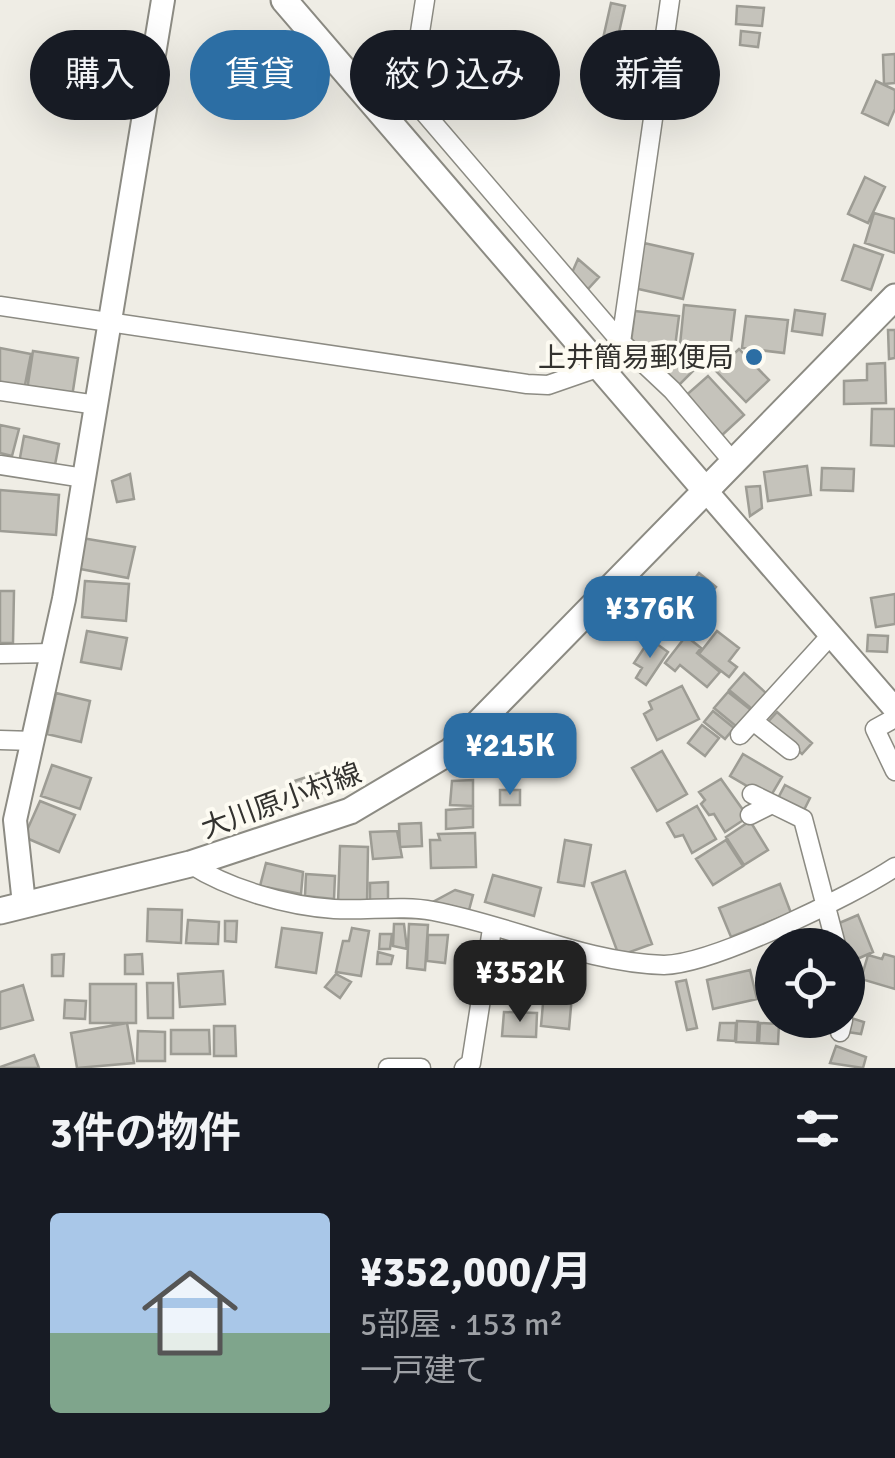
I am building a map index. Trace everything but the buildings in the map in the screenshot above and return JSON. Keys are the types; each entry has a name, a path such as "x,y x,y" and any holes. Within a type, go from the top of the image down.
{"main road":[{"path":"284,0 707,492"},
{"name":"大川原小村線","path":"12,908 190,864 350,811 451,750 895,296"}],"street":[{"path":"12,908 8,820 34,741 52,653 112,324 163,0"},
{"path":"425,0 410,96 621,342 672,390 734,463"},
{"path":"621,342 670,0"},
{"path":"0,306 527,384 548,385 600,367"},
{"path":"0,391 97,405"},
{"path":"0,465 84,478"},
{"path":"707,492 895,709"},
{"path":"740,735 831,635"},
{"path":"0,654 52,653"},
{"path":"895,718 875,729 895,771"},
{"path":"753,721 790,750"},
{"path":"0,740 34,741"},
{"path":"752,794 802,819 830,928"},
{"path":"750,815 772,804"},
{"path":"190,864 244,889 330,909 432,910 492,929 643,963 673,964 822,906 863,888 895,867"},
{"path":"464,1068 473,1052 492,929"},
{"path":"388,1068 421,1068"}],"place":[{"name":"上井簡易郵便局","path":"754,357"}]}
